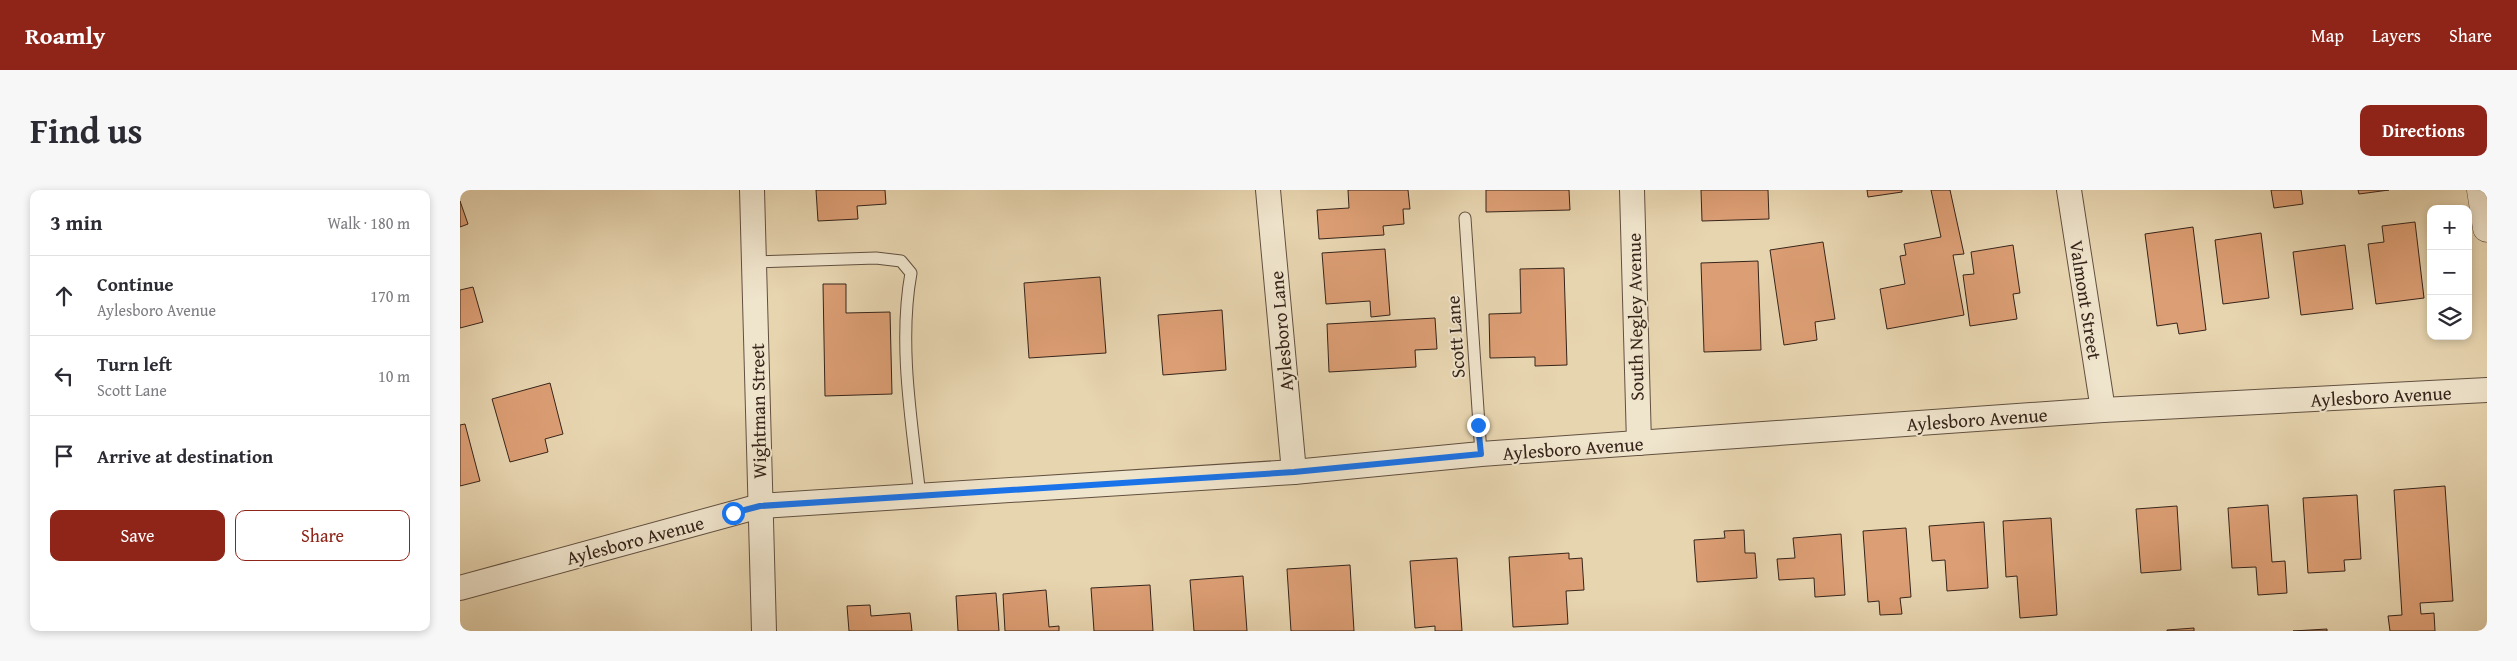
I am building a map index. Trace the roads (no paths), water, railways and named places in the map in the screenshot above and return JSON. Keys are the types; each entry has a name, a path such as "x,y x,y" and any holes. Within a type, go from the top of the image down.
{"street":[{"name":"Wightman Street","path":"752,190 764,631"},
{"name":"Aylesboro Lane","path":"1268,190 1294,472"},
{"name":"South Negley Avenue","path":"1632,190 1639,443"},
{"name":"Valmont Street","path":"2069,190 2103,410"},
{"path":"2481,190 2487,228"},
{"name":"Aylesboro Avenue","path":"460,588 760,506 1294,472 1481,454 2103,410 2487,390"}],"lane":[{"name":"Scott Lane","path":"1465,218 1481,454"},
{"path":"754,262 876,258 901,261 911,273 906,302 910,408 920,496"}]}
